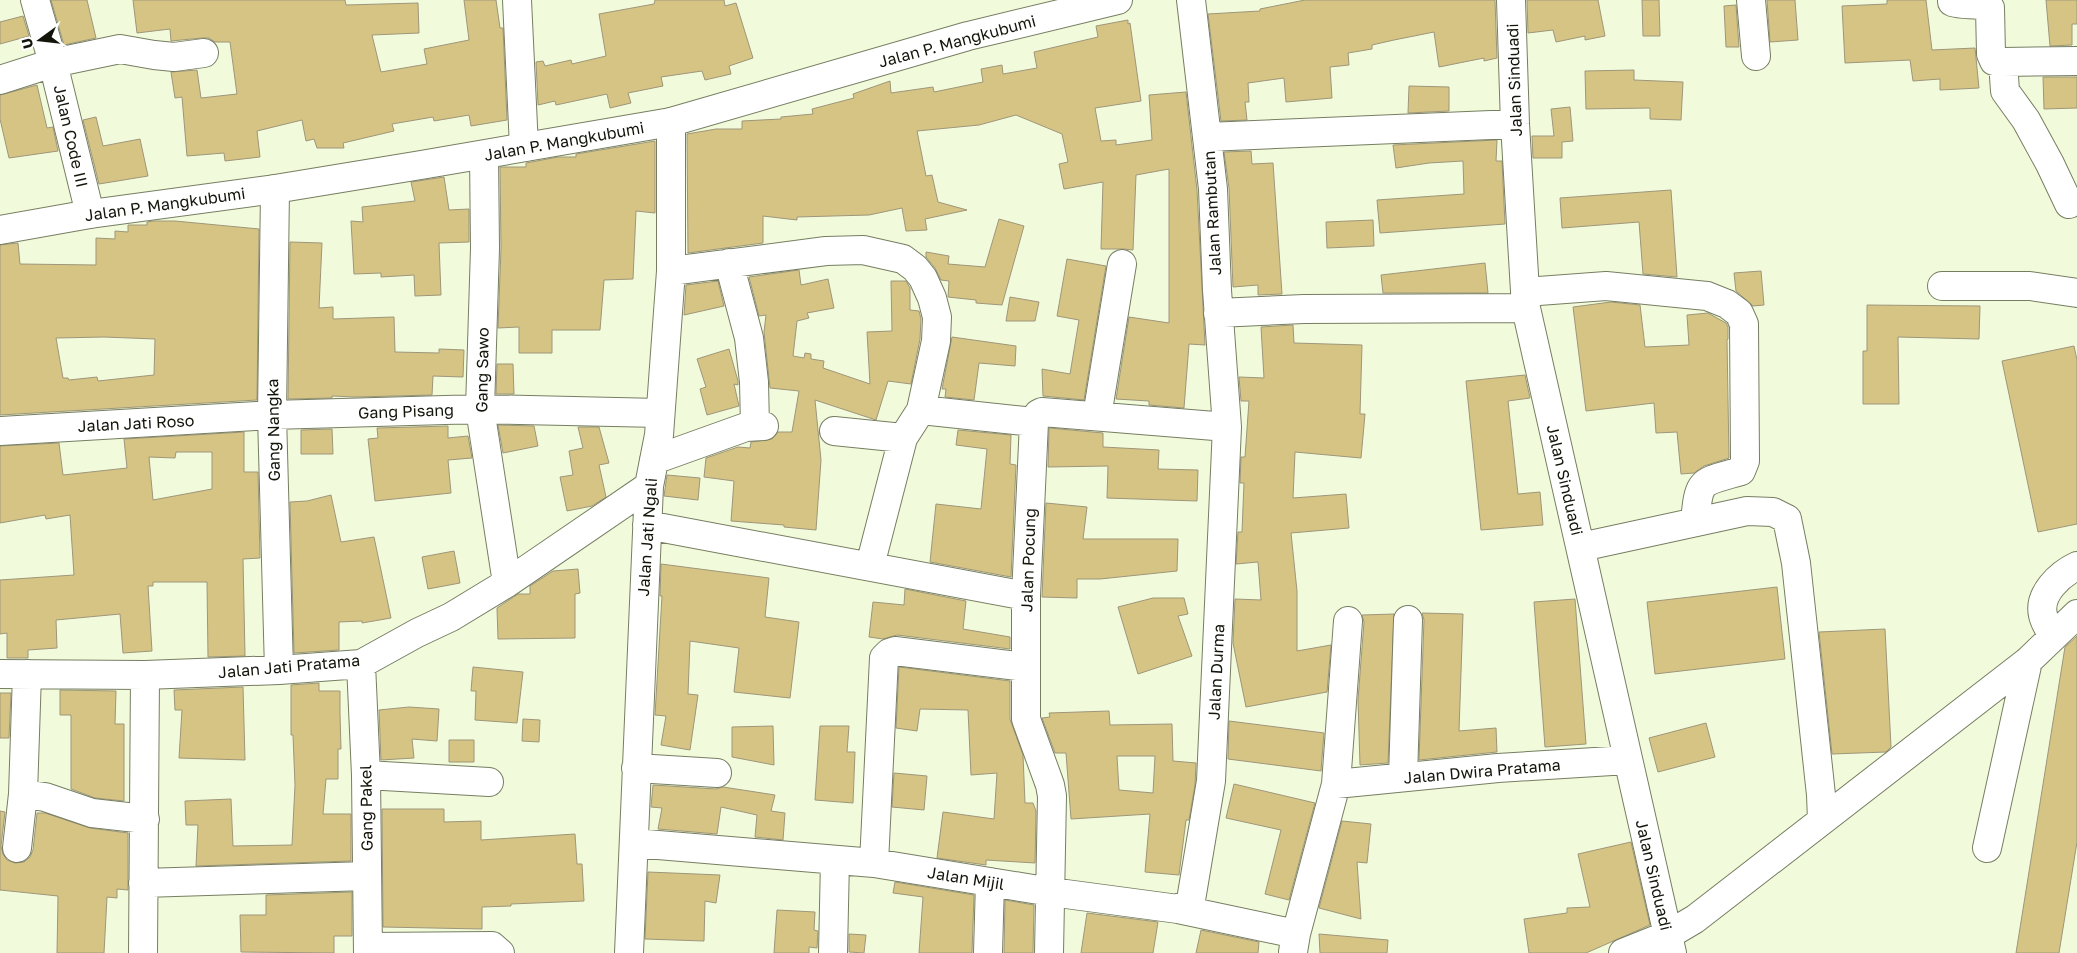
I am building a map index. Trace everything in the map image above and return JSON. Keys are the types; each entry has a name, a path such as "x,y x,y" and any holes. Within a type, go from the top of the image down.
{"street":[{"name":"Jalan Code III","path":"35,0 53,63 90,214"},
{"path":"517,0 524,147"},
{"name":"Jalan P. Mangkubumi","path":"0,230 90,214 275,189 671,122 968,36 1118,0"},
{"name":"Jalan Rambutan","path":"1191,0 1213,189 1218,313 1227,427"},
{"name":"Jalan Sinduadi","path":"1511,0 1515,124 1526,300 1670,944"},
{"path":"1751,0 1756,56"},
{"path":"1952,0 1952,2 1960,5 1984,5 1990,8 1991,54 1994,61 2077,61"},
{"path":"0,80 53,63 120,49 154,56 174,57 204,53"},
{"path":"2003,62 2005,91 2026,120 2069,204"},
{"name":"Jalan Jati Ngali","path":"630,953 647,525 651,473 660,413 670,271 671,122"},
{"path":"1207,137 1515,124"},
{"name":"Gang Sawo","path":"484,155 486,248 480,409 507,583"},
{"name":"Gang Nangka","path":"275,189 272,415 278,670"},
{"path":"670,271 826,251 863,250 903,259 915,268 923,278 932,298 937,317 936,340 921,410 903,438 873,554"},
{"name":"Jalan Jati Pratama","path":"13,674 145,675 278,670 361,664 417,633 451,617 507,583 651,473 730,432 760,426 749,338 729,263"},
{"path":"1097,416 1122,264"},
{"path":"1218,313 1526,300 1606,286 1707,296 1727,304 1739,313 1744,324 1745,461 1742,471 1706,481 1697,493 1695,522"},
{"path":"1942,286 2030,286 2077,293"},
{"name":"Gang Pisang","path":"272,415 480,409 660,413"},
{"path":"921,410 1034,422 1038,414 1042,412 1227,427"},
{"name":"Jalan Jati Roso","path":"0,431 272,415"},
{"name":"Jalan Pocung","path":"1034,422 1026,596 1026,720 1050,785 1052,796 1049,953"},
{"name":"Jalan Durma","path":"1178,909 1188,904 1191,900 1211,782 1227,427"},
{"path":"834,431 903,438"},
{"path":"1581,547 1747,511 1773,512 1787,519 1796,563 1821,795 1822,820"},
{"path":"647,525 1026,596"},
{"path":"2053,637 2042,614 2045,598 2056,579 2077,566"},
{"path":"1623,953 1670,944 1695,919 2028,661 2077,614"},
{"path":"1403,777 1408,620"},
{"path":"1295,944 1336,784 1348,621"},
{"path":"874,863 884,658 889,653 895,651 1026,667"},
{"path":"1987,848 2028,661"},
{"name":"Gang Pakel","path":"361,664 366,775 368,950"},
{"path":"12,840 23,794 13,674"},
{"path":"143,953 145,675"},
{"name":"Jalan Dwira Pratama","path":"1336,784 1628,760"},
{"path":"636,768 717,773"},
{"path":"366,775 489,782"},
{"path":"23,794 45,797 92,813 145,819"},
{"name":"Jalan Mijil","path":"634,842 874,863 1050,892 1178,909 1295,944"},
{"path":"833,953 836,860"},
{"path":"144,883 368,876"},
{"path":"988,953 990,882"},
{"path":"368,950 492,946 500,953"}],"building":[{"path":"51,0 87,0 96,38 64,45"},
{"path":"133,0 345,0 346,5 418,3 419,33 372,35 381,72 427,64 424,49 469,40 464,0 496,0 500,28 503,28 507,120 471,126 469,115 434,121 433,117 392,124 394,131 343,143 344,148 317,148 314,139 306,141 302,120 257,131 260,157 225,161 224,153 187,156 182,97 175,98 171,72 197,70 201,98 237,94 230,42 215,42 209,38 171,41 170,29 137,33"},
{"path":"655,0 724,0 725,6 736,3 753,58 729,66 731,74 705,80 702,71 661,77 663,86 628,93 631,103 610,108 607,94 556,105 555,101 538,105 536,62 543,61 545,66 571,60 572,64 606,56 599,14 654,4"},
{"path":"1305,0 1495,0 1497,58 1484,61 1484,58 1439,67 1434,32 1372,45 1372,49 1348,53 1349,65 1330,67 1332,98 1286,102 1284,78 1248,83 1249,102 1245,102 1247,120 1221,121 1208,14 1260,11 1260,9"},
{"path":"1527,0 1598,0 1605,36 1585,40 1585,36 1556,42 1553,30 1528,33"},
{"path":"1642,0 1659,0 1660,36 1643,36"},
{"path":"1767,0 1795,0 1798,40 1770,42"},
{"path":"1887,0 1926,0 1932,50 1975,48 1979,88 1940,90 1940,79 1913,81 1910,60 1845,63 1842,6 1887,4"},
{"path":"2046,0 2077,0 2077,24 2072,24 2072,45 2050,46"},
{"path":"1736,5 1739,47 1726,47 1724,6"},
{"path":"23,16 29,36 0,44 0,22"},
{"path":"1128,20 1141,101 1095,108 1101,141 1116,140 1116,145 1152,140 1149,95 1186,92 1197,190 1205,345 1189,344 1184,408 1149,405 1149,401 1116,399 1129,317 1169,323 1169,169 1136,175 1133,250 1101,249 1103,182 1064,189 1059,164 1068,162 1062,134 1016,115 979,125 917,131 926,176 932,175 938,202 967,210 925,219 927,230 906,231 902,208 869,215 797,217 797,220 763,216 763,243 688,253 687,134 716,129 742,129 742,121 781,119 781,117 813,114 812,109 854,98 853,94 890,81 891,93 933,87 934,92 983,82 981,69 1002,65 1003,74 1037,68 1034,52 1098,37 1096,26"},
{"path":"1634,70 1634,80 1683,82 1681,120 1650,119 1650,108 1586,109 1585,71"},
{"path":"2043,77 2077,77 2077,108 2044,109"},
{"path":"37,85 47,128 53,127 58,151 9,158 0,119 0,95"},
{"path":"1409,86 1449,87 1449,111 1408,113"},
{"path":"1570,107 1573,141 1562,142 1562,158 1533,158 1532,136 1554,136 1551,109"},
{"path":"96,117 103,146 140,139 148,176 99,184 83,120"},
{"path":"1497,140 1496,161 1502,161 1505,224 1380,233 1377,200 1464,194 1463,161 1429,163 1396,168 1393,145"},
{"path":"655,141 655,213 636,211 633,279 604,280 600,330 552,330 552,353 519,353 519,327 498,328 501,248 500,167 526,167 526,163 558,157 576,157 576,154"},
{"path":"1251,151 1252,164 1273,163 1282,294 1258,295 1258,285 1233,287 1229,188 1224,152"},
{"path":"444,177 449,210 469,209 469,242 439,243 441,295 415,296 414,275 381,277 381,273 354,274 351,221 363,222 362,207 415,201 411,182"},
{"path":"1671,190 1677,277 1643,274 1639,222 1562,228 1560,198"},
{"path":"999,219 1024,226 1002,305 976,303 976,300 948,297 949,281 941,280 935,268 926,257 926,252 949,256 948,264 985,267"},
{"path":"1373,220 1374,246 1327,248 1326,222"},
{"path":"175,221 259,229 257,400 0,415 0,245 18,243 20,264 96,265 96,238 115,239 115,231 128,232 128,225 147,225 147,222","holes":["56,338 155,339 154,375 98,381 97,377 69,380 68,378 63,378"]},
{"path":"290,242 322,243 319,308 333,307 333,319 394,317 395,352 439,353 439,349 464,350 463,377 433,376 432,395 332,396 332,398 288,399"},
{"path":"1067,259 1106,266 1084,400 1043,396 1042,369 1070,374 1079,320 1057,316"},
{"path":"1485,263 1488,293 1383,293 1381,275"},
{"path":"799,270 801,285 828,279 834,308 807,313 809,318 797,321 793,356 804,358 805,353 811,354 811,359 824,361 823,368 870,384 867,332 892,331 891,281 906,281 910,288 910,310 919,311 921,319 920,339 911,384 888,381 876,420 815,400 821,460 816,530 784,527 784,525 731,521 734,481 704,477 706,458 738,447 750,448 751,442 772,439 778,432 792,432 799,391 770,388 764,332 766,315 759,316 749,277"},
{"path":"1761,271 1764,305 1753,306 1736,291 1734,273"},
{"path":"718,281 724,306 684,315 686,285"},
{"path":"1010,297 1039,302 1035,321 1006,321"},
{"path":"1611,302 1640,305 1645,347 1689,345 1687,315 1708,313 1726,323 1728,327 1729,458 1704,466 1694,473 1681,474 1677,432 1656,433 1654,403 1586,411 1573,307"},
{"path":"1867,305 1980,306 1979,339 1898,337 1899,404 1863,404 1863,351 1867,351"},
{"path":"1293,325 1294,343 1362,345 1360,414 1365,414 1361,458 1295,452 1293,498 1346,494 1349,528 1291,533 1297,591 1297,651 1331,645 1327,692 1246,707 1233,643 1235,599 1261,600 1258,562 1236,564 1238,532 1242,532 1244,483 1240,483 1241,457 1245,457 1249,401 1241,401 1239,377 1264,378 1261,327"},
{"path":"952,337 1016,346 1015,366 979,363 974,400 945,397 946,389 942,389"},
{"path":"2074,346 2077,360 2077,524 2038,532 2002,361"},
{"path":"729,349 738,381 738,385 734,384 739,406 707,415 700,389 706,387 697,359"},
{"path":"497,364 513,364 514,394 496,394"},
{"path":"1525,375 1530,398 1508,401 1518,494 1540,492 1543,525 1481,530 1466,381"},
{"path":"498,425 534,426 538,446 503,453"},
{"path":"448,426 448,438 468,436 472,458 448,460 451,493 375,501 368,439 378,438 377,428"},
{"path":"578,427 599,427 609,463 599,465 606,497 592,506 567,511 560,477 573,475 569,451 583,448"},
{"path":"1049,428 1103,433 1103,447 1159,450 1158,469 1198,470 1197,501 1107,498 1108,466 1048,467"},
{"path":"332,429 333,454 301,454 301,430"},
{"path":"958,430 1011,435 1010,464 1016,465 1011,577 930,562 936,504 981,509 987,449 956,445"},
{"path":"244,432 244,472 258,472 260,558 243,559 245,656 208,657 207,582 153,582 153,586 148,586 152,651 123,653 120,614 56,620 57,648 28,650 28,658 7,658 7,633 0,634 0,580 74,575 70,515 46,519 45,515 0,523 0,446 59,443 63,475 127,468 124,439","holes":["176,452 212,452 212,489 153,500 149,457 175,458"]},
{"path":"667,475 700,478 698,500 664,496"},
{"path":"331,495 341,542 374,537 391,618 362,623 362,621 339,622 339,650 294,653 290,502 307,501"},
{"path":"1046,503 1087,507 1083,539 1178,539 1177,571 1100,579 1077,579 1077,598 1042,597"},
{"path":"454,551 460,583 428,589 422,557"},
{"path":"661,564 769,578 765,617 799,622 790,698 734,692 739,648 690,641 688,694 698,695 690,750 661,745 666,716 655,715 662,596 660,596"},
{"path":"578,569 580,593 575,594 575,638 498,639 497,608 518,594 530,594 530,586 553,571"},
{"path":"1777,587 1785,659 1655,674 1647,602"},
{"path":"905,589 966,601 963,629 1010,637 1010,649 897,635 883,639 869,637 873,602 904,605"},
{"path":"1153,598 1184,598 1188,614 1178,616 1192,656 1138,674 1118,607"},
{"path":"1575,599 1586,744 1545,747 1534,602"},
{"path":"1422,613 1463,614 1459,731 1496,728 1497,752 1419,760 1424,620"},
{"path":"1394,614 1388,763 1360,765 1358,700 1364,622 1362,615"},
{"path":"1885,629 1891,747 1886,752 1832,754 1819,632"},
{"path":"2077,636 2077,842 2059,953 2016,953 2065,647"},
{"path":"473,667 523,672 517,723 475,720 476,691 471,691"},
{"path":"899,667 1010,681 1010,719 1023,755 1025,803 1033,803 1036,811 1035,863 986,860 986,865 937,858 943,812 994,819 997,773 971,775 968,710 920,709 917,731 896,728"},
{"path":"319,683 319,691 340,691 341,749 338,749 338,779 326,779 323,814 351,814 351,861 196,866 198,825 186,825 185,801 231,799 233,846 292,845 295,785 293,735 291,735 291,685"},
{"path":"243,687 245,760 179,758 182,710 175,710 174,690"},
{"path":"60,690 116,691 115,724 124,724 124,801 95,798 71,789 71,715 60,715"},
{"path":"0,693 11,693 9,738 0,738"},
{"path":"409,707 439,709 437,741 412,739 414,758 381,760 379,710"},
{"path":"1109,711 1110,725 1172,724 1173,761 1196,763 1195,785 1189,820 1186,820 1179,875 1145,872 1150,814 1071,819 1066,753 1055,753 1042,718 1050,717 1049,713","holes":["1117,756 1155,756 1153,793 1119,790"]},
{"path":"523,719 540,720 539,742 522,741"},
{"path":"1229,721 1324,733 1321,771 1228,759"},
{"path":"1706,723 1715,757 1658,772 1649,738"},
{"path":"773,726 774,765 732,757 732,727"},
{"path":"820,726 849,726 847,752 855,752 853,803 815,800"},
{"path":"449,740 474,740 474,762 449,762"},
{"path":"894,773 927,776 924,810 892,807"},
{"path":"1234,784 1315,803 1289,900 1265,894 1281,830 1226,818"},
{"path":"653,785 716,789 723,787 775,795 771,811 785,813 783,840 755,837 757,815 721,807 717,834 658,829 662,808 651,807"},
{"path":"382,809 444,809 444,822 481,821 481,840 575,834 577,864 582,864 584,901 482,907 482,929 383,927"},
{"path":"0,811 5,812 1,846 3,854 7,860 15,863 24,862 30,857 33,850 37,813 45,813 90,828 128,833 128,890 117,889 117,898 107,897 104,953 57,953 58,896 0,890"},
{"path":"1342,821 1371,824 1367,863 1357,862 1361,919 1319,908"},
{"path":"1631,842 1650,925 1586,953 1529,953 1524,919 1567,913 1567,908 1590,907 1578,854"},
{"path":"648,872 720,875 716,903 705,901 704,941 645,939"},
{"path":"895,882 974,895 972,953 919,953 923,897 893,893"},
{"path":"352,892 352,936 334,936 334,953 241,952 240,915 266,915 266,895"},
{"path":"1005,900 1034,905 1033,953 1004,953"},
{"path":"777,910 815,912 814,930 818,931 817,948 809,947 809,953 774,953"},
{"path":"1087,913 1158,922 1153,953 1081,953"},
{"path":"1201,930 1259,942 1258,953 1196,953"},
{"path":"849,934 866,935 864,953 849,952"},
{"path":"1319,934 1388,940 1387,953 1320,953"}]}
